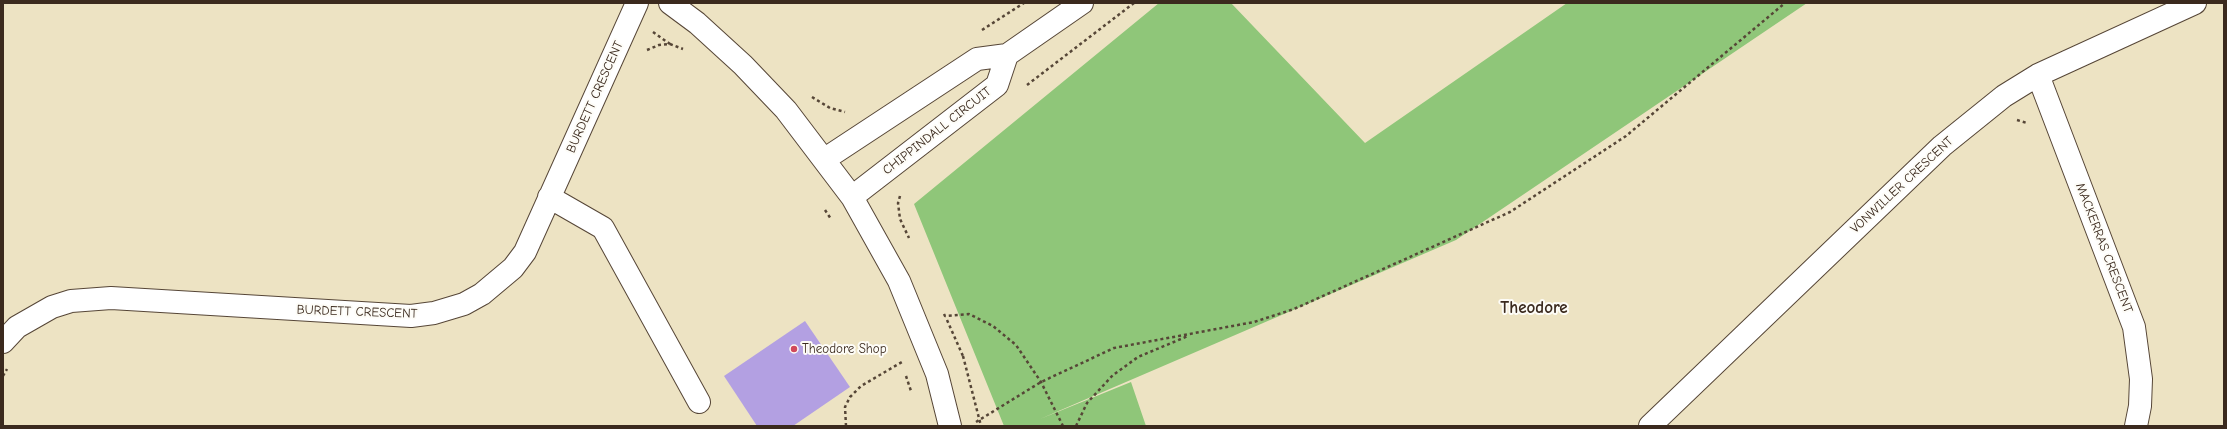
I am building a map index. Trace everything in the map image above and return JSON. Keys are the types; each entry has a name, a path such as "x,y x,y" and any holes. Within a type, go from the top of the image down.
{"street":[{"name":"BURDETT CRESCENT","path":"3,342 17,327 52,307 71,301 111,298 411,316 434,313 464,304 482,294 513,268 525,252 637,3"},
{"path":"670,3 697,23 743,65 786,110 825,159 852,197 899,281 937,374 950,426"},
{"path":"825,159 977,59 1007,55 1082,3"},
{"name":"VONWILLER CRESCENT","path":"1650,426 1942,146 2004,96 2038,75 2195,3"},
{"name":"CHIPPINDALL CIRCUIT","path":"852,197 996,85 1007,55"},
{"name":"MACKERRAS CRESCENT","path":"2038,75 2134,327 2141,379 2140,406 2136,426"},
{"path":"549,197 604,228 699,402"}],"path":[{"path":"978,32 1024,3"},
{"path":"1022,88 1134,3"},
{"path":"975,422 1041,382 1114,348 1254,322 1294,309 1510,212 1626,136 1785,3"},
{"path":"642,54 647,49 659,44 670,44 683,49"},
{"path":"808,92 830,108 849,113"},
{"path":"2012,119 2027,123 2033,127"},
{"path":"901,191 898,202 900,219 909,240"},
{"path":"822,205 834,225"},
{"path":"942,309 963,356 981,426"},
{"path":"945,316 969,314 994,326 1016,345 1041,382 1063,426"},
{"path":"1076,426 1088,403 1113,375 1138,358 1192,334"},
{"path":"899,355 904,368"},
{"path":"846,426 845,407 850,397 861,386 902,362"},
{"path":"3,376 10,363"},
{"path":"906,374 911,392"}],"green space":[{"path":"1159,3 1231,3 1365,143 1567,3 1807,3 1456,240 1040,419 1131,382 1146,426 1004,426 914,204"}],"building":[{"name":"Theodore Shop","path":"805,321 850,387 793,426 757,426 724,376"}],"place":[{"name":"Theodore Shop","path":"794,349"}],"district":[{"name":"Theodore","path":"1534,308"}]}
